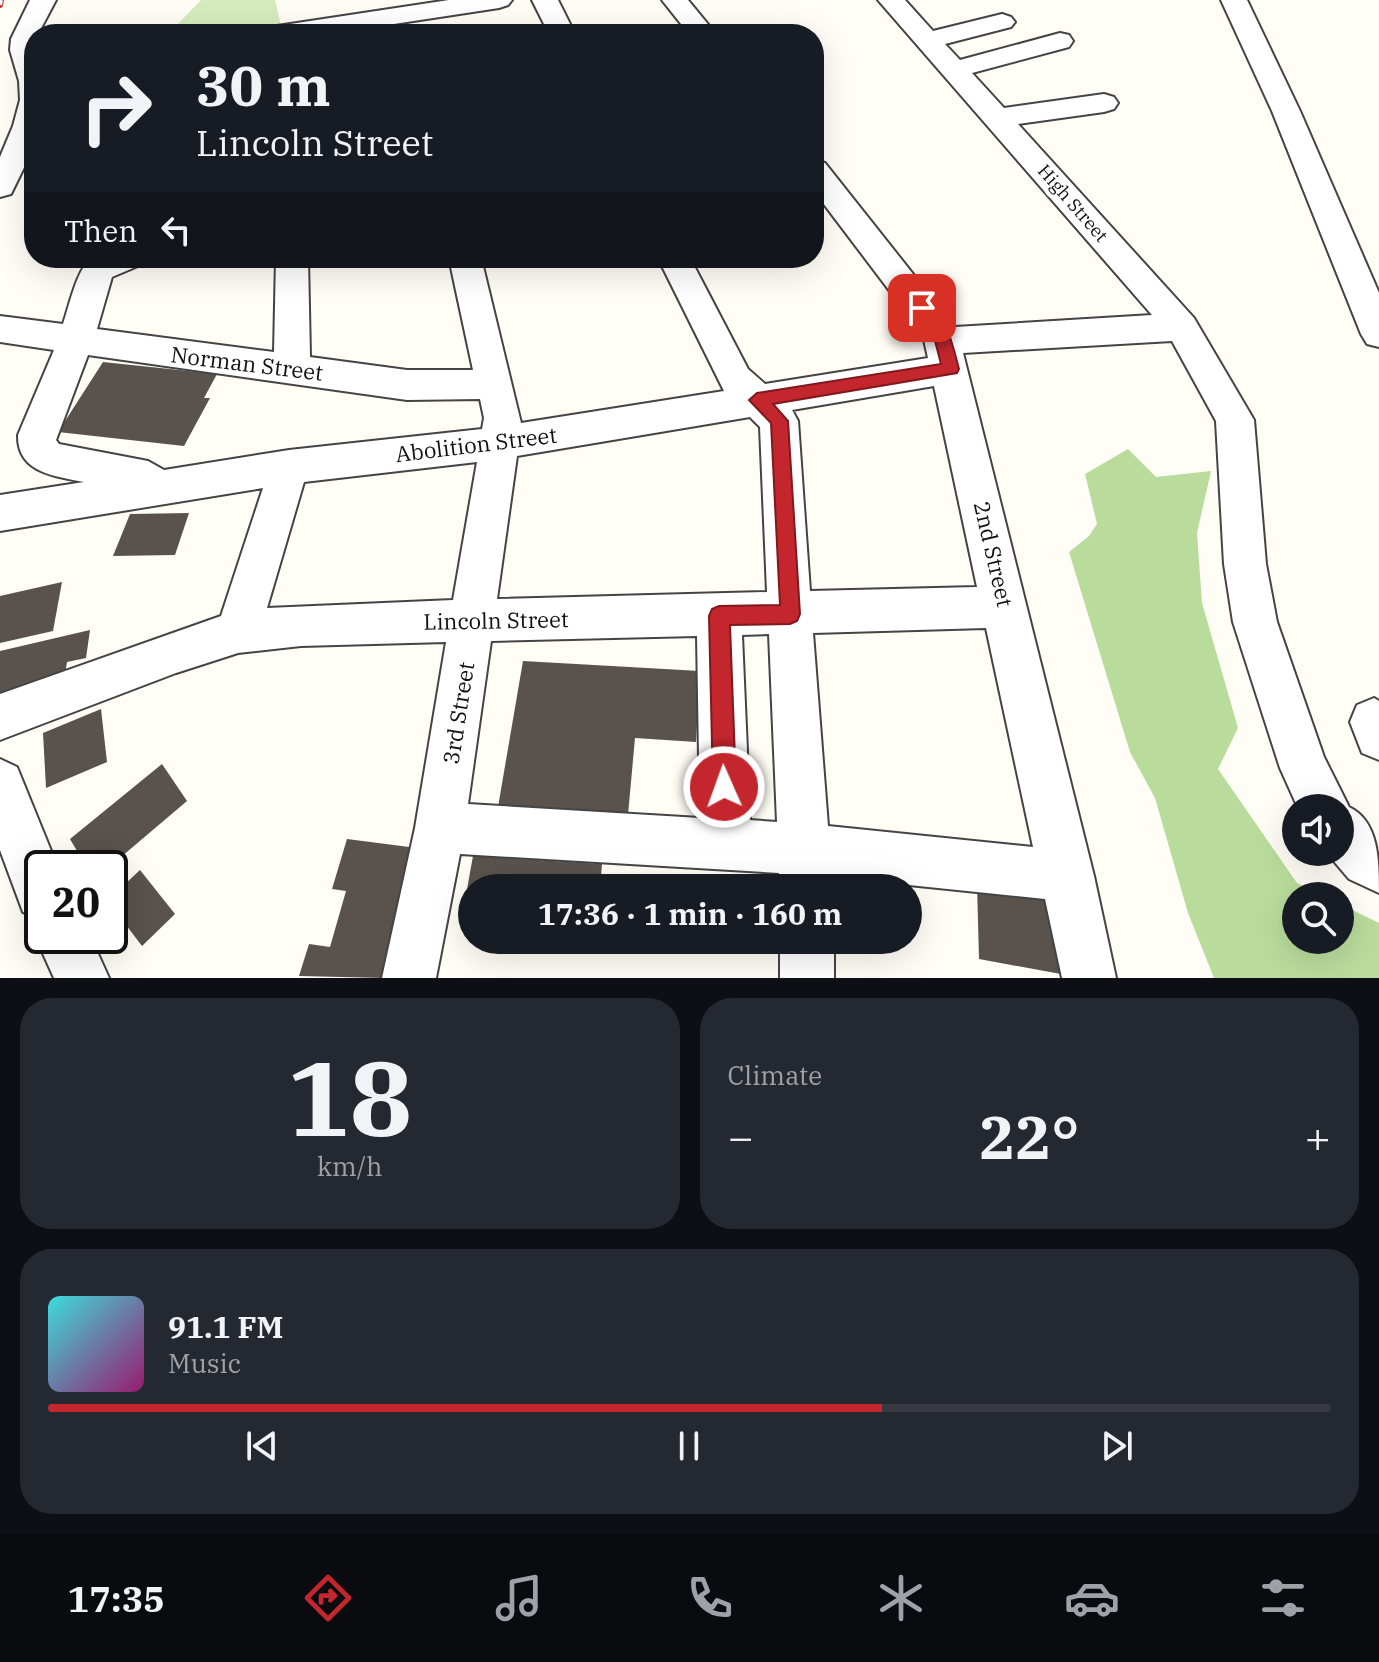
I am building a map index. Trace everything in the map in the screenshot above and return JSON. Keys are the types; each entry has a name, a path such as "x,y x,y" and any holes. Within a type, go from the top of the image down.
{"street":[{"path":"31,24 43,0"},
{"path":"353,24 499,0"},
{"path":"545,0 557,24"},
{"path":"675,0 695,24"},
{"path":"1234,0 1286,111 1379,334"},
{"name":"High Street","path":"900,1 926,41 1182,327 1235,420 1245,564 1255,622 1304,768 1318,794"},
{"path":"282,2 286,24"},
{"path":"926,41 1002,22"},
{"path":"953,70 1060,41"},
{"path":"997,118 1104,103"},
{"path":"0,187 24,135"},
{"name":"2nd Street","path":"824,183 940,331 1068,876 1089,978"},
{"path":"103,268 98,270 75,342 37,435 37,446 48,458 170,484"},
{"path":"292,268 292,368"},
{"name":"3rd Street","path":"409,978 440,828 503,418 467,268"},
{"path":"679,268 735,379 779,421 806,868"},
{"name":"Abolition Street","path":"0,513 289,467 498,443 757,400 947,355 1182,327"},
{"name":"Norman Street","path":"0,329 75,342 407,385 495,384"},
{"path":"238,632 289,467"},
{"name":"Lincoln Street","path":"0,717 176,651 238,632 301,625 1006,607"},
{"path":"719,616 726,844"},
{"path":"0,784 25,850"},
{"path":"440,828 726,844 806,868 1068,876"},
{"path":"1354,848 1379,867"},
{"path":"71,954 82,978"},
{"path":"807,954 807,978"}],"green space":[{"path":"201,0 275,0 281,24 178,24"},
{"path":"1128,449 1156,477 1211,471 1197,533 1202,603 1238,728 1218,769 1282,861 1282,866 1296,882 1282,882 1282,954 1354,954 1354,911 1379,923 1379,978 1214,978 1188,913 1155,798 1130,752 1069,552 1089,536 1097,524 1085,474"}],"building":[{"path":"103,362 217,374 204,398 210,398 184,446 58,432"},
{"path":"189,513 175,555 113,556 130,514"},
{"path":"62,582 53,631 0,643 0,596"},
{"path":"90,630 86,658 67,662 64,681 0,696 0,651"},
{"path":"523,661 700,671 696,742 635,738 628,815 498,807"},
{"path":"101,709 107,762 46,788 43,733"},
{"path":"162,764 187,801 128,851 76,850 70,839"},
{"path":"347,839 417,848 384,978 299,976 309,944 330,947 346,891 332,889"},
{"path":"473,856 602,864 601,874 470,874"},
{"path":"140,870 175,914 142,946 128,928 128,881"},
{"path":"977,885 1056,899 1061,974 979,959"}],"railway":[{"path":"0,5 1,0"}],"route":[{"path":"724,787 719,616 790,614 779,421 757,400 951,369 940,331 922,308"}]}
